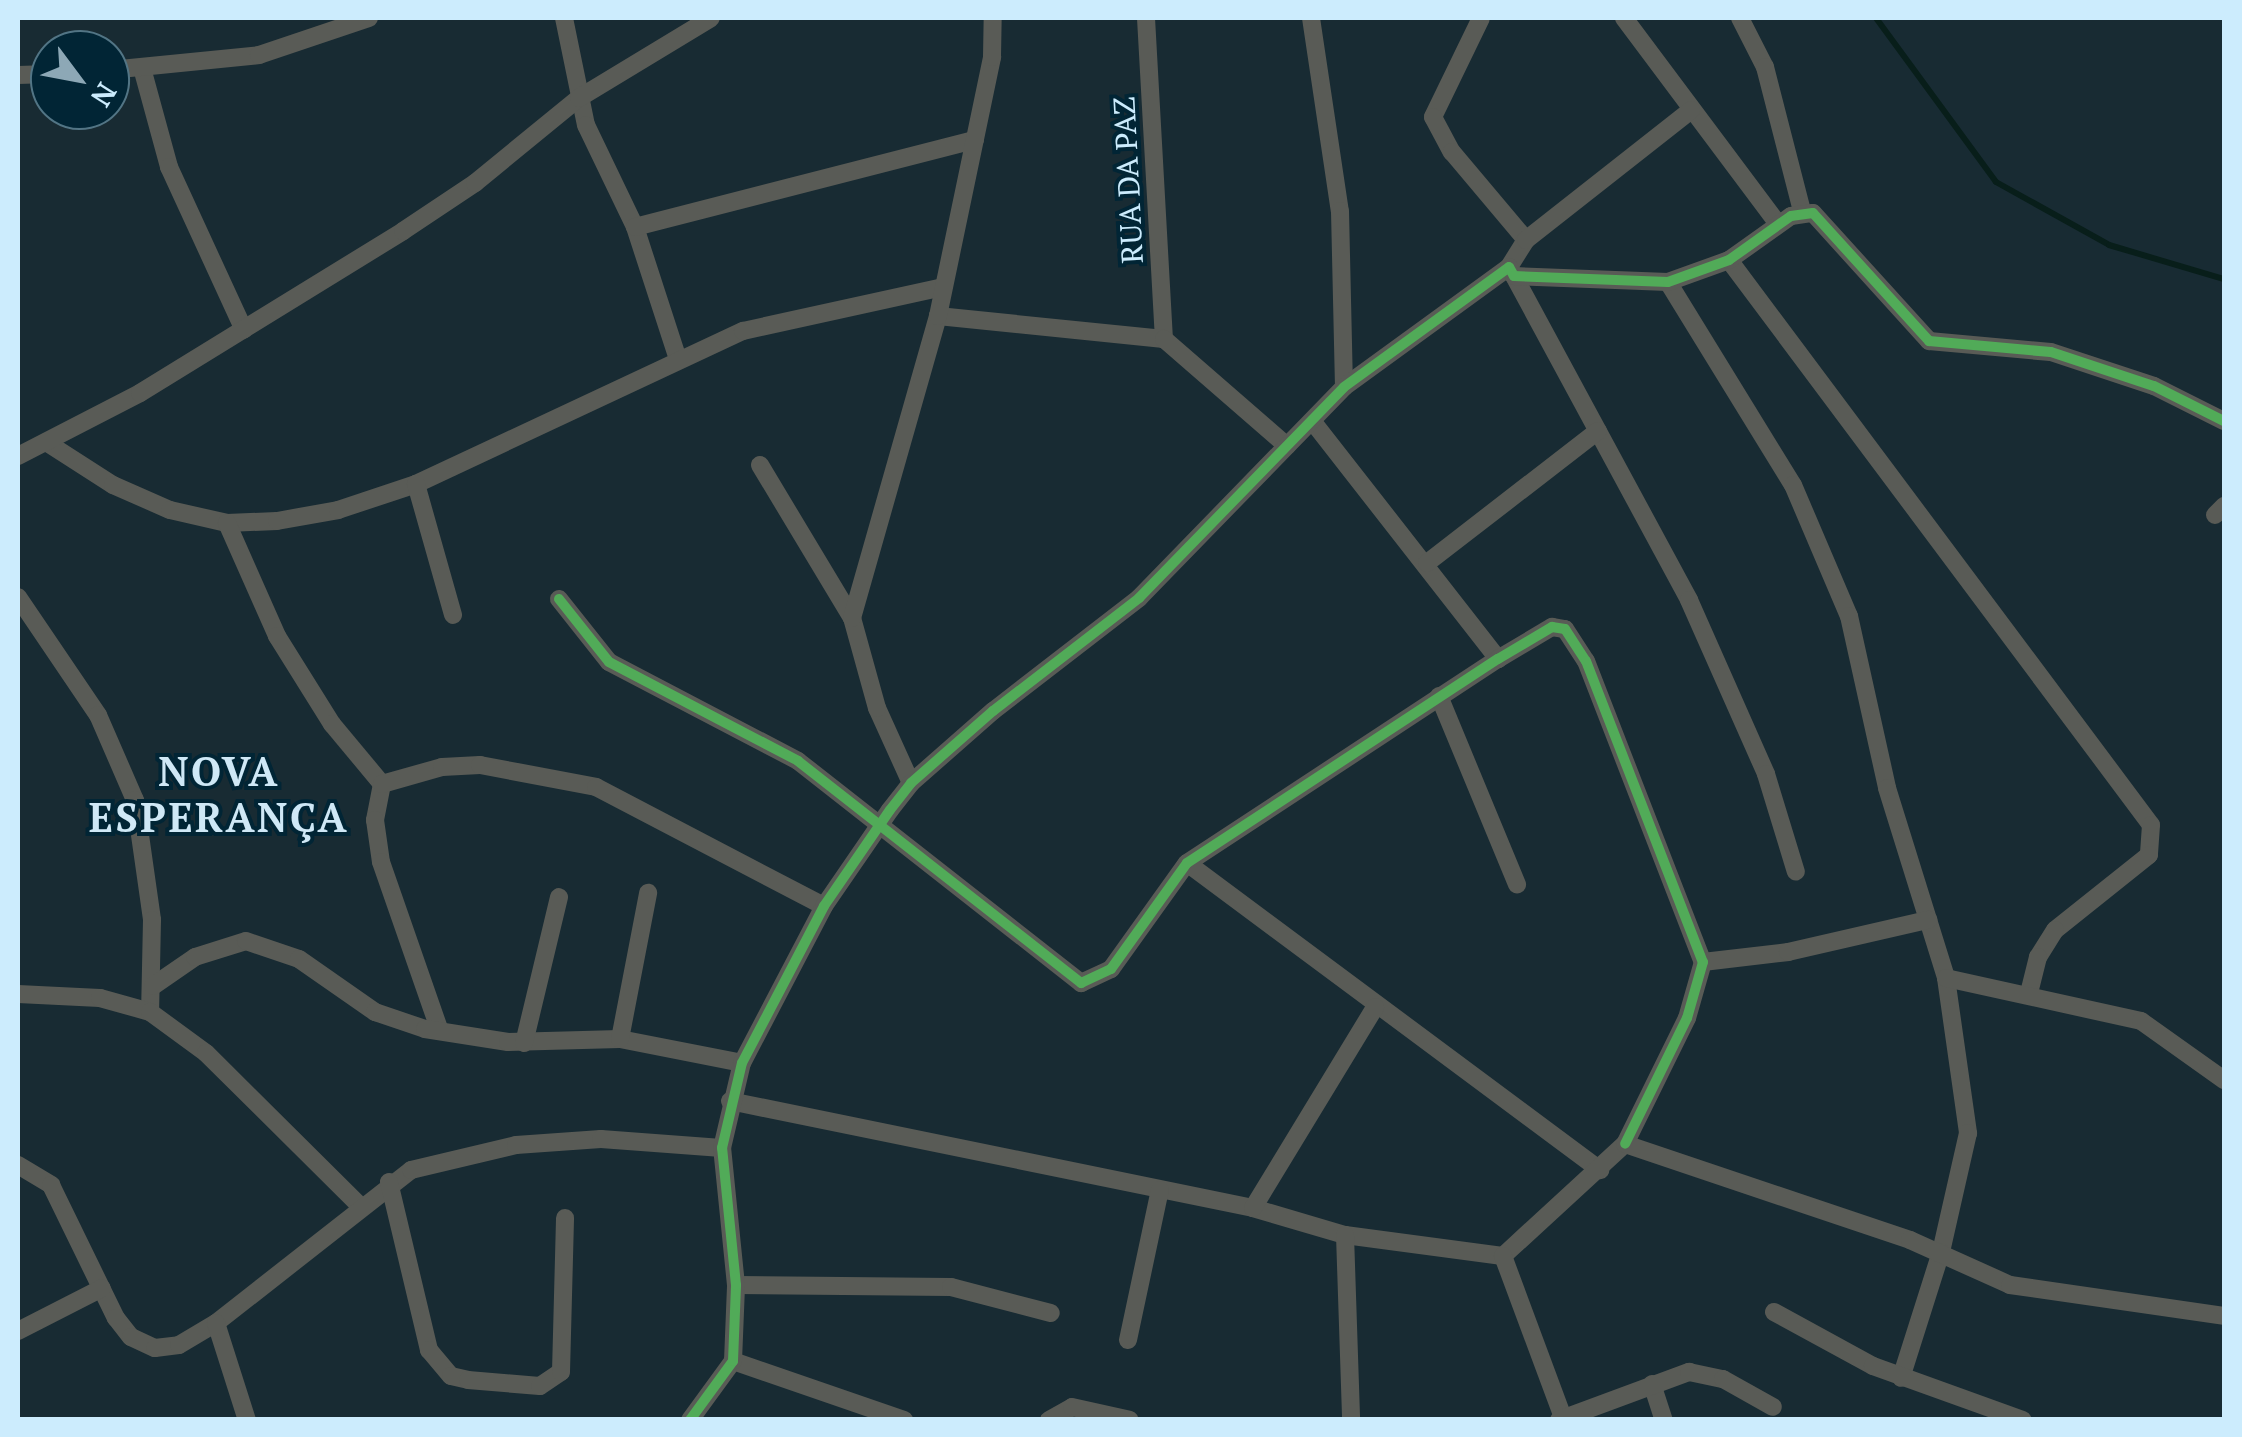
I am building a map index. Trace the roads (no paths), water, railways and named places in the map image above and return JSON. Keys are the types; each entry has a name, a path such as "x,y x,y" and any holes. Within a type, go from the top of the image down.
{"street":[{"path":"130,69 259,55 368,18"},
{"path":"564,18 579,98 635,227 677,356"},
{"path":"18,456 244,330 476,183 579,98 711,18"},
{"path":"852,618 938,316 975,140 993,18"},
{"name":"RUA DA PAZ","path":"1146,18 1164,339"},
{"path":"1311,18 1340,211 1344,387"},
{"path":"1482,18 1433,116 1452,152 1526,240"},
{"path":"1624,18 1778,224"},
{"path":"1740,18 1765,67 1802,211"},
{"path":"142,68 170,167 244,330"},
{"path":"690,1420 733,1362 736,1285 722,1148 730,1101 742,1064 824,906 911,782 1139,598 1344,387 1511,272 1526,240 1690,110"},
{"path":"635,227 975,140"},
{"path":"1511,272 1668,282 1729,260 1802,211"},
{"path":"1802,211 1823,220 1928,340 2051,352 2154,386 2224,421"},
{"path":"1729,260 2151,825 2150,854 2056,930 2038,956 2029,994"},
{"path":"1511,272 1689,600 1766,774 1796,872"},
{"path":"1668,282 1793,485 1829,567 1848,616 1887,788 1946,978 1968,1133 1942,1252 1901,1378"},
{"path":"46,442 112,485 170,510 227,523 338,510 416,484 548,426 677,356 742,330 942,287"},
{"path":"938,316 1164,339 1287,446"},
{"path":"1313,422 1427,563 1498,660"},
{"path":"1427,563 1598,431"},
{"path":"760,465 852,618 877,708 911,782"},
{"path":"416,484 453,615"},
{"path":"227,523 277,636 332,724 382,784"},
{"path":"559,599 609,662 798,761 877,829 1081,983 1111,968 1187,862 1552,627 1571,634 1703,962 1687,1018 1626,1144 1503,1256 1346,1235 1253,1208 730,1101"},
{"path":"18,600 98,715 135,800 153,986 150,1012"},
{"path":"1440,696 1517,884"},
{"path":"382,784 442,767 480,765 596,787 824,906"},
{"path":"382,784 375,820 381,862 440,1031"},
{"path":"1187,862 1375,1007 1600,1170"},
{"path":"620,1039 648,893"},
{"path":"524,1043 559,897"},
{"path":"1703,962 1788,952 1928,920"},
{"path":"153,986 196,957 246,941 299,959 375,1012 440,1031 524,1043 620,1039 742,1064"},
{"path":"1946,978 2141,1021 2224,1080"},
{"path":"18,994 100,998 150,1012 206,1054 360,1206"},
{"path":"1253,1208 1375,1007"},
{"path":"18,1165 51,1185 131,1337 155,1348 179,1346 216,1323 389,1182 411,1170 516,1145 619,1138 722,1148"},
{"path":"1626,1144 1942,1252 2010,1286 2224,1316"},
{"path":"389,1182 430,1350 451,1376 468,1380 540,1386 561,1372 565,1218"},
{"path":"1128,1340 1160,1190"},
{"path":"1346,1235 1351,1420"},
{"path":"1503,1256 1562,1419 1652,1384 1704,1373 1773,1408"},
{"path":"736,1285 951,1286 1050,1313"},
{"path":"18,1331 102,1288"},
{"path":"1774,1312 1901,1378 2023,1420"},
{"path":"216,1323 247,1420"},
{"path":"733,1362 904,1420"},
{"path":"1652,1384 1664,1420"},
{"path":"1048,1420 1072,1407 1130,1420"}],"waterway":[{"path":"1876,18 1996,182 2109,245 2224,279"}],"district":[{"name":"NOVA ESPERANÇA","path":"219,794"}]}
